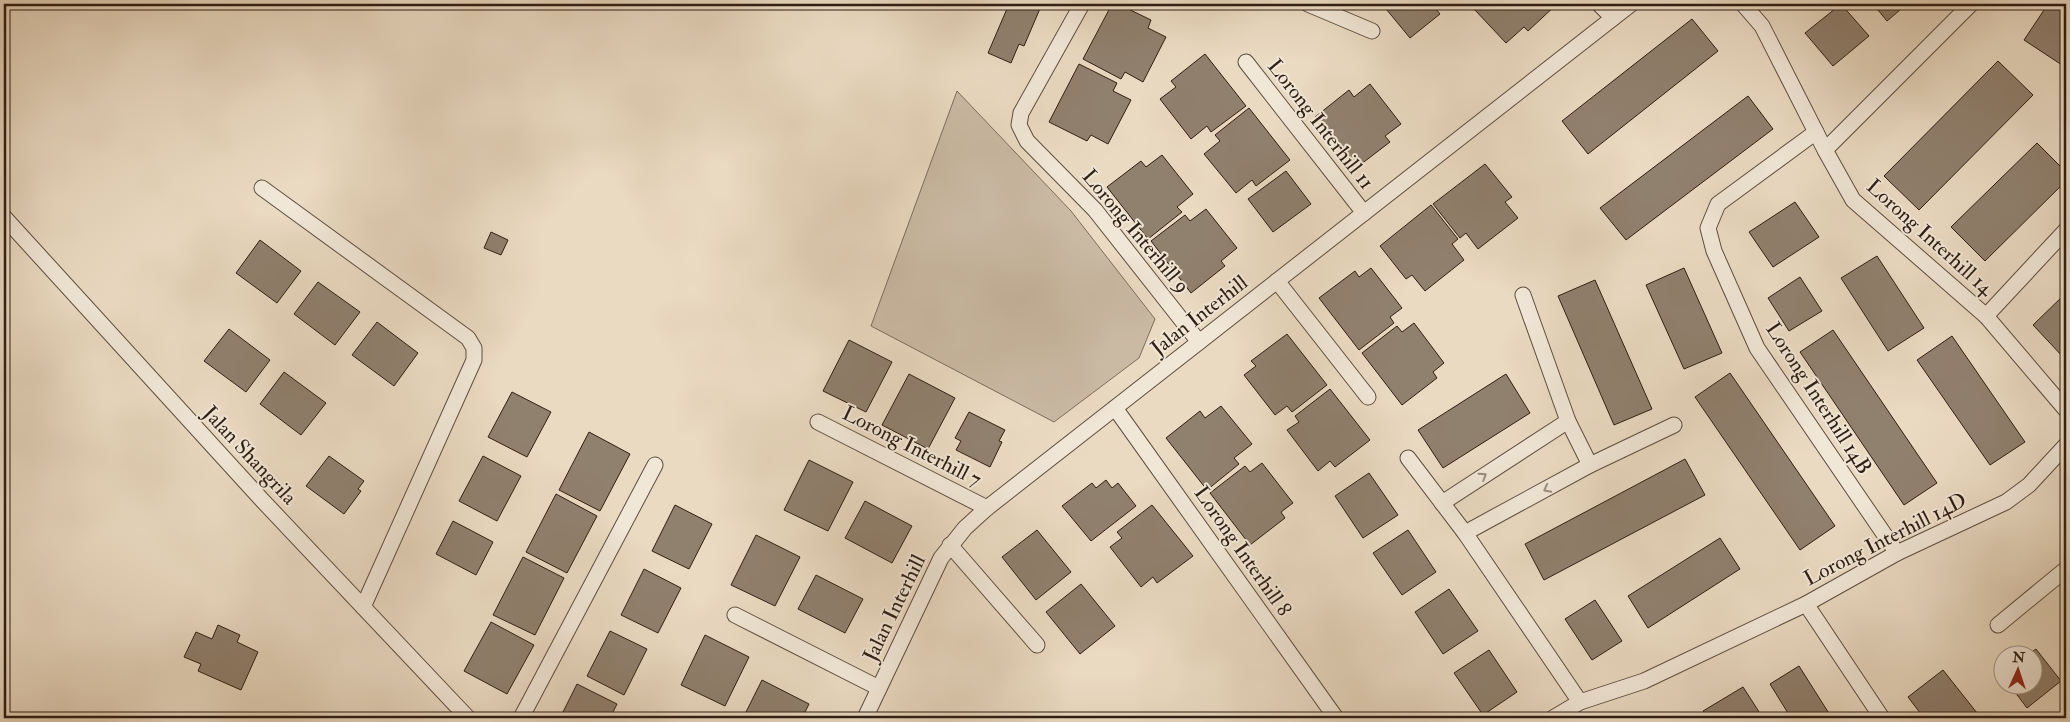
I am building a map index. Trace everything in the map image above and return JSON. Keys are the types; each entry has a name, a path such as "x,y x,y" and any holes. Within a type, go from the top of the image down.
{"street":[{"name":"Lorong Interhill 9","path":"1082,4 1021,113 1020,125 1027,141 1095,210 1199,342"},
{"path":"1308,4 1372,31"},
{"path":"1599,4 1613,18"},
{"name":"Jalan Interhill","path":"865,718 941,558 965,528 986,508 1631,4"},
{"name":"Lorong Interhill 14","path":"1743,4 1762,26 1825,150 1853,200 1986,316 2066,410"},
{"path":"1825,150 1971,4"},
{"name":"Lorong Interhill 11","path":"1246,62 1364,213"},
{"name":"Lorong Interhill 14B","path":"1816,132 1718,204 1708,228 1714,251 1757,348 1897,553"},
{"path":"262,188 468,338 474,348 474,360 363,607"},
{"name":"Jalan Shangrila","path":"4,217 262,500 468,718"},
{"path":"1986,316 2066,230"},
{"path":"1277,281 1368,397"},
{"path":"1523,295 1568,421 1590,465"},
{"name":"Lorong Interhill 8","path":"1115,408 1336,718"},
{"path":"1442,503 1568,421"},
{"name":"Lorong Interhill 7","path":"818,422 986,508"},
{"path":"1465,533 1590,465 1674,425"},
{"name":"Lorong Interhill 14D","path":"1878,716 1806,604 1897,553 2006,502 2029,485 2066,446"},
{"path":"1408,458 1465,533 1580,702"},
{"path":"521,718 655,466"},
{"path":"950,545 1037,645"},
{"path":"1998,625 2066,569"},
{"path":"1553,718 1580,702 1644,681 1806,604"},
{"path":"735,615 879,688"}],"shaded area":[{"path":"957,91 1071,211 1155,319 1139,358 1054,422 871,326"}],"building":[{"path":"1009,4 1042,4 1024,46 1019,44 1011,63 988,53"},
{"path":"1112,4 1118,4 1151,20 1148,28 1166,37 1143,82 1125,72 1121,79 1083,59"},
{"path":"1382,4 1432,4 1440,14 1410,38"},
{"path":"1478,4 1557,4 1528,31 1524,27 1506,43 1473,8"},
{"path":"1841,4 1869,36 1833,66 1805,33"},
{"path":"1873,4 1907,4 1887,21"},
{"path":"2048,4 2066,4 2065,67 2024,40"},
{"path":"1692,19 1718,51 1588,154 1562,121"},
{"path":"1205,54 1246,106 1211,132 1207,126 1191,139 1160,99 1176,87 1171,81"},
{"path":"1998,61 2033,95 1919,210 1884,176"},
{"path":"1079,64 1117,83 1113,91 1131,100 1108,144 1091,135 1087,141 1049,122"},
{"path":"1370,84 1401,124 1385,136 1390,142 1356,168 1315,117 1349,90 1354,97"},
{"path":"1748,96 1773,129 1626,240 1600,208"},
{"path":"1249,108 1290,160 1256,186 1252,180 1236,193 1204,154 1220,141 1215,135"},
{"path":"2037,143 2066,172 2066,181 1985,261 1951,227"},
{"path":"1162,155 1193,194 1177,207 1182,212 1148,239 1107,187 1141,161 1146,167"},
{"path":"1485,164 1512,197 1505,202 1518,218 1478,249 1466,233 1460,238 1433,204"},
{"path":"1286,171 1311,204 1273,232 1248,199"},
{"path":"1795,202 1819,237 1773,267 1749,232"},
{"path":"1431,205 1458,239 1452,244 1464,260 1425,291 1412,275 1406,279 1380,246"},
{"path":"1206,209 1237,248 1221,261 1225,266 1191,293 1151,241 1185,215 1190,221"},
{"path":"491,232 508,240 501,255 484,248"},
{"path":"260,240 301,271 277,303 236,273"},
{"path":"1877,256 1924,328 1888,351 1841,278"},
{"path":"1371,268 1402,308 1390,317 1394,323 1359,350 1319,298 1355,271 1359,277"},
{"path":"1684,268 1722,353 1684,369 1646,285"},
{"path":"1800,277 1822,311 1789,331 1768,298"},
{"path":"1595,280 1652,409 1614,425 1558,296"},
{"path":"318,282 360,312 335,345 294,314"},
{"path":"2066,293 2066,355 2064,358 2033,325"},
{"path":"377,322 418,353 394,386 352,355"},
{"path":"1414,323 1444,363 1433,372 1437,378 1402,405 1362,353 1397,326 1402,332"},
{"path":"229,329 270,360 246,392 204,361"},
{"path":"1833,330 1937,483 1904,505 1800,352"},
{"path":"1287,334 1327,385 1292,412 1287,406 1275,415 1244,375 1256,366 1251,361"},
{"path":"1952,336 2025,442 1990,465 1917,360"},
{"path":"849,340 892,362 866,412 823,391"},
{"path":"284,372 326,403 301,435 260,404"},
{"path":"1730,373 1835,526 1800,550 1695,397"},
{"path":"909,374 955,398 928,449 882,425"},
{"path":"1506,374 1530,413 1443,468 1418,430"},
{"path":"1330,389 1370,440 1335,467 1330,461 1318,471 1287,430 1299,422 1295,416"},
{"path":"512,392 551,412 527,457 488,437"},
{"path":"1221,406 1252,444 1234,458 1239,464 1207,490 1166,438 1200,411 1205,418"},
{"path":"969,412 1005,430 999,441 1002,442 990,467 956,450 961,441 955,438"},
{"path":"589,432 630,454 600,511 559,490"},
{"path":"329,456 364,481 358,489 361,491 344,514 306,486"},
{"path":"483,456 521,476 497,521 459,501"},
{"path":"1685,459 1705,495 1544,580 1525,544"},
{"path":"809,460 853,482 828,531 784,510"},
{"path":"1262,463 1293,503 1281,512 1285,518 1250,545 1210,493 1245,466 1250,472"},
{"path":"1369,473 1398,515 1363,538 1335,496"},
{"path":"1106,480 1112,488 1118,483 1136,506 1091,541 1062,506 1092,483 1096,488"},
{"path":"556,494 597,516 567,573 526,552"},
{"path":"865,501 912,526 892,563 845,538"},
{"path":"675,505 712,524 689,569 652,551"},
{"path":"1152,505 1193,556 1157,583 1153,577 1141,587 1110,547 1122,538 1117,532"},
{"path":"453,521 493,542 476,575 436,554"},
{"path":"1037,530 1071,572 1036,600 1002,557"},
{"path":"1408,530 1436,572 1402,595 1373,553"},
{"path":"756,535 800,557 775,606 731,585"},
{"path":"1720,538 1740,569 1648,628 1628,596"},
{"path":"523,557 564,578 535,635 493,615"},
{"path":"644,569 681,588 658,633 621,615"},
{"path":"816,575 863,599 845,633 798,609"},
{"path":"1081,584 1115,626 1080,654 1046,612"},
{"path":"1449,589 1478,631 1443,654 1415,612"},
{"path":"1595,600 1622,641 1592,660 1565,619"},
{"path":"491,622 534,645 507,694 464,671"},
{"path":"218,625 240,635 237,642 258,652 241,690 198,671 201,664 184,657 196,632 212,639"},
{"path":"610,631 647,649 624,695 587,676"},
{"path":"705,635 749,657 725,706 681,685"},
{"path":"1489,650 1517,692 1483,715 1454,673"},
{"path":"2042,657 2061,681 2027,708 2016,694 2042,694"},
{"path":"1799,666 1830,715 1824,718 1791,718 1770,684"},
{"path":"1943,670 1981,718 1924,718 1908,697"},
{"path":"762,680 809,704 802,718 753,718 745,714"},
{"path":"577,684 617,704 610,718 560,718"},
{"path":"1743,687 1763,718 1707,718 1703,711"}]}
